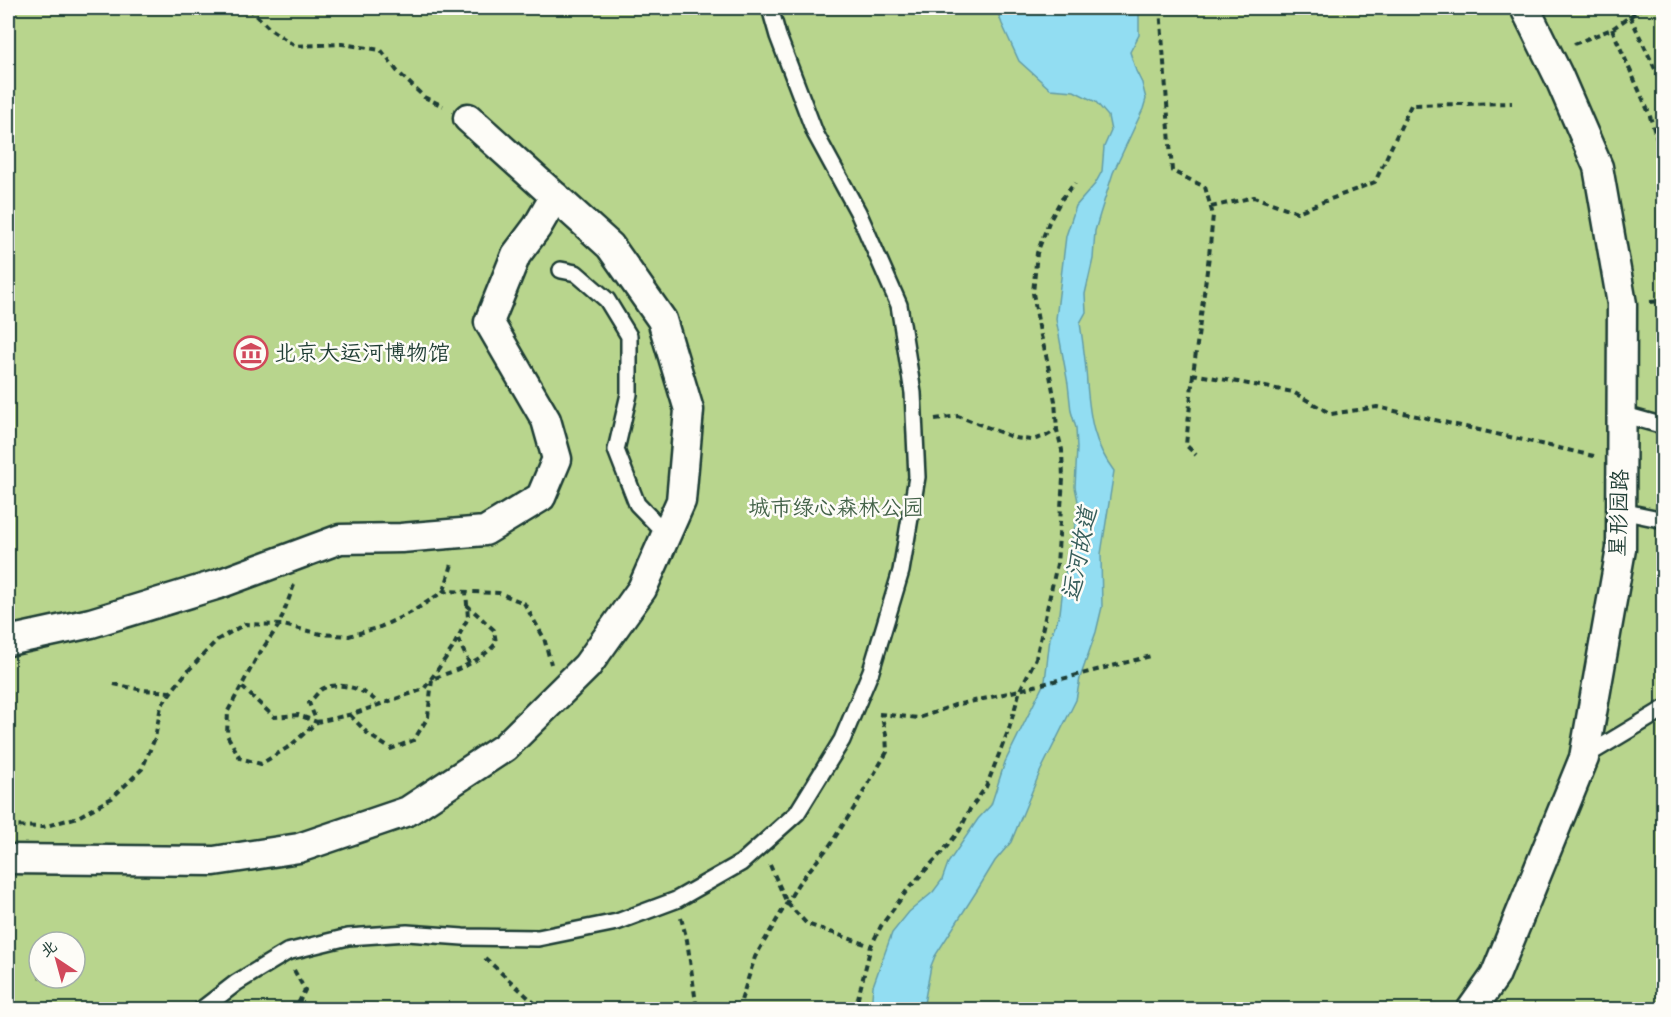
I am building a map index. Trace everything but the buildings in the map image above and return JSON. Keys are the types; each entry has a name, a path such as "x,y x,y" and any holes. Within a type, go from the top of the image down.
{"street":[{"name":"星形园路","path":"1471,1010 1495,976 1584,758 1621,549 1622,304 1598,167 1525,8"},
{"path":"8,859 214,861 299,848 408,811 505,747 587,666 642,589 681,501 689,410 662,320 610,246 468,118"},
{"path":"8,641 91,624 219,584 340,539 401,538 485,531 542,497 558,459 546,420 489,322 516,255 537,227 555,196"}],"lane":[{"path":"201,1010 236,983 286,952 348,937 407,933 463,937 538,938 617,922 676,900 741,863 797,813 842,740 870,671 901,571 917,477 913,393 899,305 858,212 815,134 778,36 770,8"},
{"path":"561,270 576,273 607,300 629,336 629,394 616,450 637,504 666,534"},
{"path":"1622,414 1664,426"},
{"path":"1621,511 1664,520"},
{"path":"1584,758 1664,709"}],"path":[{"path":"249,8 270,29 295,46 342,44 381,50 397,71 424,97 468,118"},
{"path":"1160,8 1172,171 1205,187 1213,215 1186,445 1196,455"},
{"path":"1548,55 1612,29 1642,8"},
{"path":"1630,16 1664,88"},
{"path":"1612,29 1649,113 1664,163"},
{"path":"1211,207 1254,197 1297,212 1375,182 1411,105 1512,103"},
{"path":"855,1010 871,946 881,926 908,889 960,830 970,809 986,787 1009,729 1020,690 1036,658 1057,564 1063,479 1062,450 1057,430 1055,401 1033,293 1037,253 1049,222 1061,200 1075,183"},
{"path":"1193,374 1293,392 1331,414 1377,407 1621,462"},
{"path":"914,421 958,416 1015,438 1032,440 1057,430"},
{"path":"444,591 452,564"},
{"path":"295,584 279,625 257,657 228,711 226,735 240,758 261,764 290,746 317,722 349,715 424,689 453,649 468,618 465,591"},
{"path":"8,826 43,827 78,817 112,798 142,769 155,738 161,706 171,692 217,640 245,624 279,625 321,634 349,636 380,627 412,612 444,591 499,593 524,603 544,638 561,692"},
{"path":"432,679 488,654 496,643 494,630 467,605"},
{"path":"458,638 469,663"},
{"path":"855,708 881,714 919,718 954,705 1151,656"},
{"path":"349,715 369,735 391,749 414,740 428,717 432,679"},
{"path":"114,684 142,690 171,692"},
{"path":"317,722 309,703 322,689 338,685 360,691 379,705"},
{"path":"242,687 274,717 298,715 317,722"},
{"path":"738,1010 755,957 798,884 830,845 887,752 886,734 881,714"},
{"path":"760,846 787,903 807,924 871,946"},
{"path":"676,900 687,940 697,1010"},
{"path":"463,937 542,1010"},
{"path":"286,952 305,990 295,1010"}],"green space":[{"name":"城市绿心森林公园","path":"8,8 1663,8 1663,1009 8,1009"}],"water":[{"name":"运河故道","path":"996,8 1139,8 1139,35 1130,52 1146,99 1113,173 1100,214 1085,294 1086,312 1080,323 1094,430 1101,450 1114,471 1101,554 1102,607 1080,678 1076,700 1040,772 1011,842 995,861 935,956 923,1009 871,1009 873,986 892,933 909,912 933,892 942,880 948,863 978,819 991,805 1005,762 1045,681 1050,638 1060,613 1064,579 1079,506 1075,487 1076,428 1071,411 1056,319 1066,236 1076,206 1095,184 1102,171 1104,147 1111,131 1108,116 1096,102 1074,91 1050,89 1019,61"}],"place":[{"name":"北京大运河博物馆","path":"251,353"}]}
